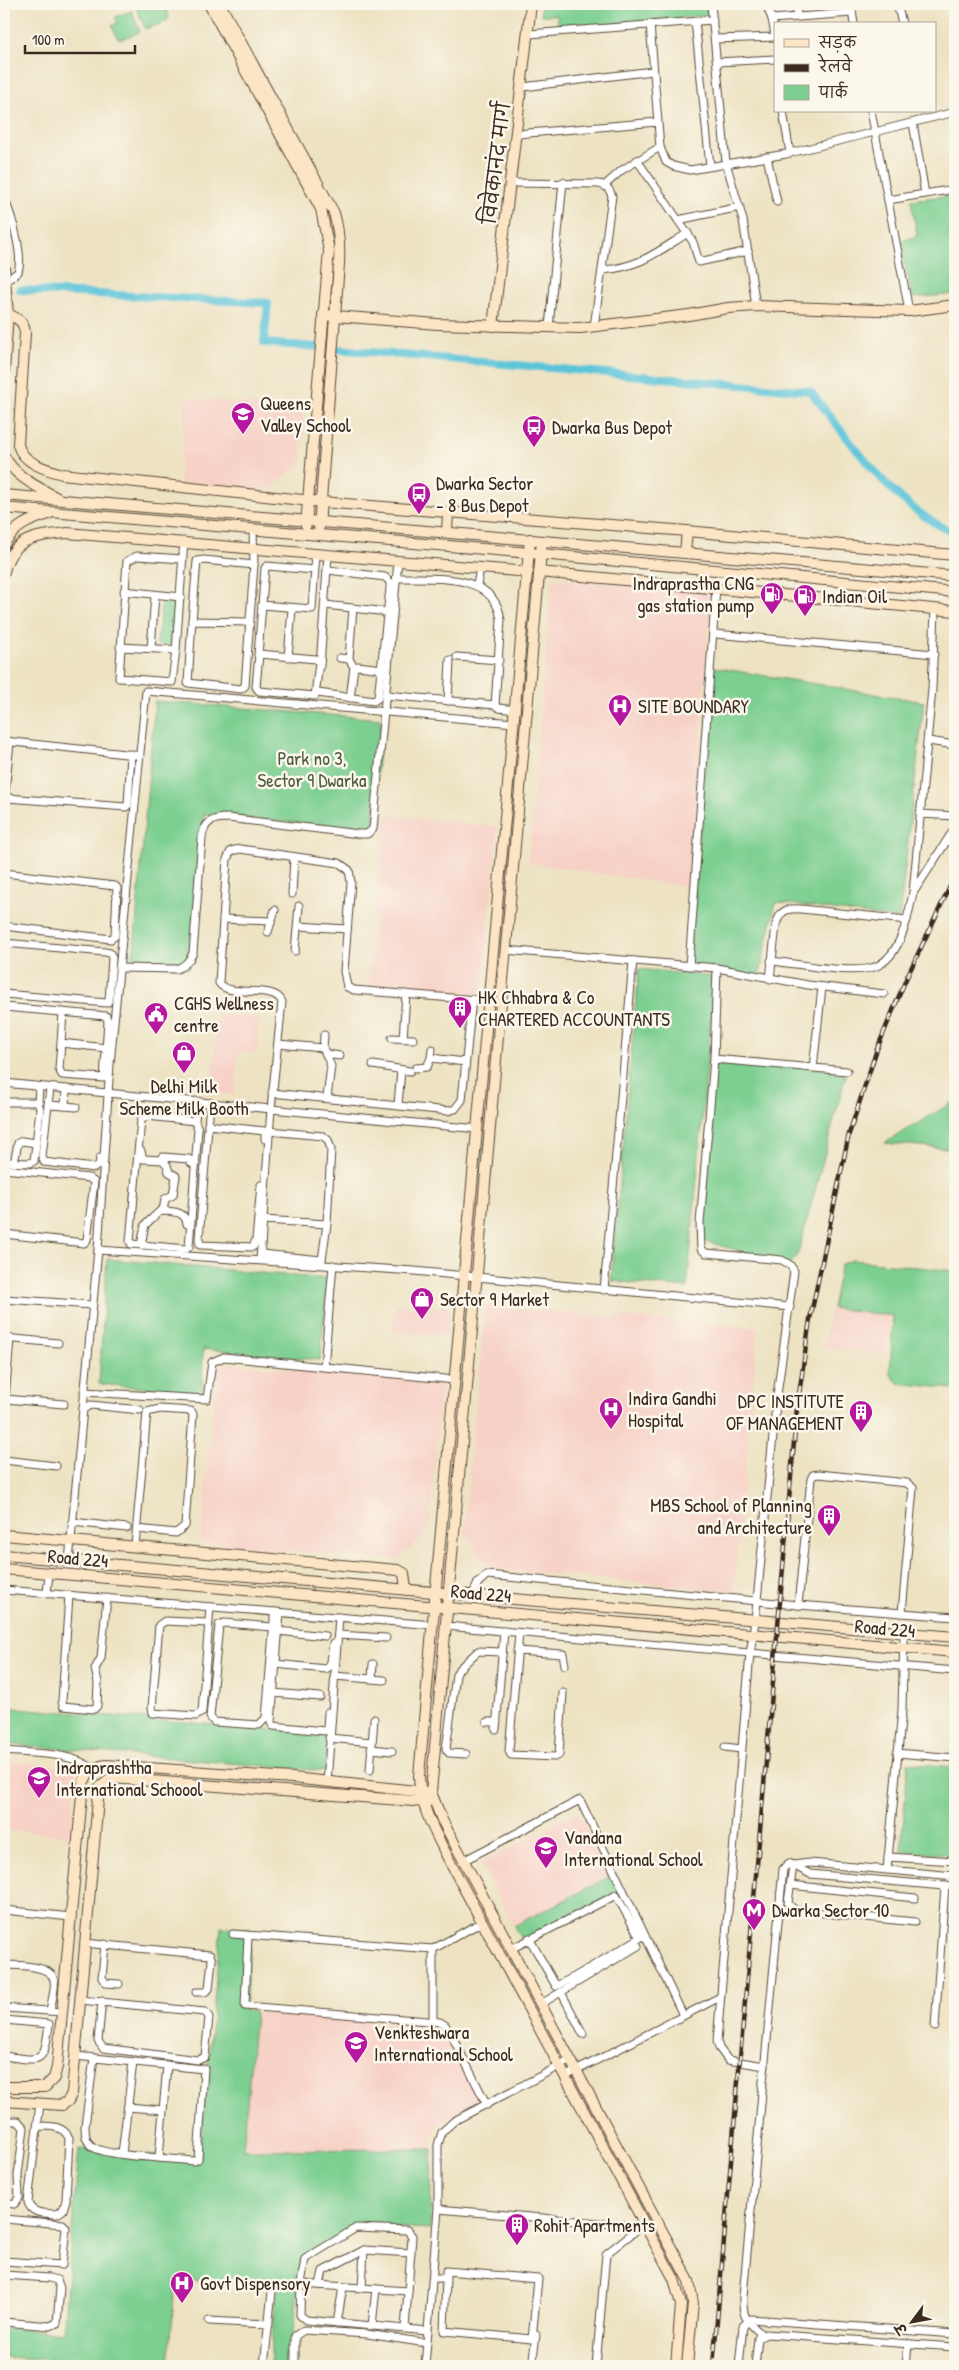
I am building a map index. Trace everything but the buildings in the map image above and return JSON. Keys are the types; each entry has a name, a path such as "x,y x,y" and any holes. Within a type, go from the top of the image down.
{"street":[{"path":"209,4 321,209 329,251 305,534"},
{"path":"220,4 334,213 340,242 318,535"},
{"name":"विवेकानंद मार्ग","path":"493,326 532,4"},
{"path":"711,4 726,163 740,207 756,306"},
{"path":"766,4 774,30"},
{"path":"796,4 797,15"},
{"path":"851,4 854,22"},
{"path":"897,4 902,22"},
{"path":"772,19 797,15 852,13"},
{"path":"529,34 713,20"},
{"path":"695,21 710,166"},
{"path":"650,24 660,147 662,156 673,166 690,170 790,153 955,112"},
{"path":"715,38 774,36"},
{"path":"717,62 774,58"},
{"path":"523,87 653,72"},
{"path":"783,112 790,153"},
{"path":"871,112 909,311"},
{"path":"517,134 657,122"},
{"path":"913,123 924,194"},
{"path":"510,183 563,182 605,185 637,160 660,147"},
{"path":"767,157 777,202"},
{"path":"637,160 694,242 699,262 748,251"},
{"path":"549,327 563,182"},
{"path":"594,327 612,196 605,185"},
{"path":"888,200 955,189"},
{"path":"4,197 14,230 20,262 18,272 6,282"},
{"path":"678,220 740,207"},
{"path":"603,270 620,269 642,262 688,233"},
{"path":"4,267 8,314 4,371"},
{"path":"323,315 493,326 594,327 689,316 728,308 756,306 909,311 955,306"},
{"path":"8,314 20,319 24,326 18,444 20,451 28,460 48,470 83,478 307,501 955,554"},
{"path":"4,456 11,469 23,480 62,500"},
{"path":"4,495 955,576"},
{"path":"4,508 955,592"},
{"path":"4,544 15,528 52,512"},
{"path":"447,532 448,512"},
{"path":"241,699 241,689 246,684 254,565 253,529"},
{"path":"685,553 687,531"},
{"path":"4,572 6,560 21,544 36,536 67,533 184,541 254,549 528,572"},
{"path":"530,539 478,1128 449,1594 429,1799 482,1922 674,2280 680,2297 676,2366"},
{"path":"183,559 130,558 126,564 118,678 168,682 174,680 181,597 184,541"},
{"path":"420,1792 455,1380 470,1278 505,950 542,541"},
{"path":"262,605 292,609 310,610 313,608 316,554"},
{"path":"317,706 328,555"},
{"path":"241,689 188,682 195,566 198,560 254,565"},
{"path":"119,968 177,969 186,965 193,952 202,833 208,821 217,818 228,818 359,834 367,834 373,829 398,561"},
{"path":"258,655 318,660 314,696 260,691 256,687 258,655 265,568 267,566 314,570"},
{"path":"477,585 480,568"},
{"path":"318,693 350,698 377,699 390,588 388,579 381,576 328,570"},
{"path":"539,572 955,611"},
{"path":"397,578 453,580 477,585 486,591 500,612 499,660 495,705"},
{"path":"822,580 822,598"},
{"path":"689,966 698,826 715,634 716,588"},
{"path":"124,591 181,597"},
{"path":"151,648 155,595"},
{"path":"325,605 388,612"},
{"path":"350,698 354,668 349,659 353,608"},
{"path":"288,657 292,609"},
{"path":"771,961 846,969 875,968 892,954 907,920 913,893 928,741 936,609"},
{"path":"192,621 250,622"},
{"path":"715,634 934,654"},
{"path":"120,647 176,650"},
{"path":"340,658 349,659"},
{"path":"446,700 451,659 499,660"},
{"path":"354,668 358,666 382,669"},
{"path":"135,754 7,742 5,792 7,798 126,807 128,805 146,691 514,723"},
{"path":"386,695 495,705 499,708 516,710"},
{"path":"928,741 955,745"},
{"path":"69,1561 98,1250 105,1093 119,968 120,917 135,754"},
{"path":"920,814 955,816"},
{"path":"913,893 955,828"},
{"path":"260,1257 270,1109 282,1007 280,998 275,994 226,988 219,984 228,859 231,851 240,849 339,863 349,870 351,882 344,971 348,987 354,990 489,1001"},
{"path":"292,894 294,857"},
{"path":"4,873 115,886 117,888 120,917 115,936 111,939 4,926"},
{"path":"295,951 299,906"},
{"path":"770,979 778,916 786,910 801,909 907,920"},
{"path":"268,932 275,910"},
{"path":"223,919 270,921"},
{"path":"298,926 347,929"},
{"path":"4,943 105,952 112,958 109,1000 107,1003 4,994"},
{"path":"505,950 717,968 770,979 884,994"},
{"path":"604,1290 633,961"},
{"path":"717,968 714,1059 700,1223 702,1249 706,1253 782,1260 790,1265 794,1271 794,1283 777,1395 755,1621 750,1654 717,2041 724,2056 734,2062 765,2066"},
{"path":"813,1068 822,987"},
{"path":"403,1039 406,994"},
{"path":"272,1092 448,1111 455,1109 462,1100 472,999"},
{"path":"4,1007 106,1016 108,1020 104,1078 105,1093"},
{"path":"64,1012 59,1069 62,1075 104,1078"},
{"path":"324,1035 325,1051 332,1066 327,1098"},
{"path":"392,1038 413,1039"},
{"path":"62,1044 106,1048"},
{"path":"278,1044 325,1051 340,1056"},
{"path":"373,1065 401,1070 427,1068 432,1048"},
{"path":"431,1058 465,1062"},
{"path":"714,1059 847,1071"},
{"path":"398,1105 401,1070"},
{"path":"4,1083 478,1128"},
{"path":"4,1162 34,1161 40,1107 38,1102 39,1087"},
{"path":"50,1088 43,1160 46,1163 101,1167"},
{"path":"65,1106 66,1089"},
{"path":"195,1121 144,1116 141,1120 130,1241 133,1245 188,1248 190,1244 197,1148 198,1125 195,1121 197,1101"},
{"path":"4,1102 38,1102"},
{"path":"198,1256 210,1103"},
{"path":"48,1105 76,1107"},
{"path":"200,1245 248,1248 255,1244 265,1133 208,1125"},
{"path":"98,1250 198,1256 322,1260 328,1224 331,1149 328,1140 323,1136 269,1131"},
{"path":"101,1167 103,1136"},
{"path":"14,1163 18,1143 22,1141 36,1143"},
{"path":"189,1160 191,1150 197,1148"},
{"path":"138,1150 141,1151 143,1159 162,1160 167,1156 189,1160 196,1165"},
{"path":"162,1160 167,1165 170,1173 176,1176 173,1195 165,1199 163,1211"},
{"path":"4,1168 89,1178 94,1182 87,1240 84,1243 4,1234"},
{"path":"141,1246 145,1225 159,1212 182,1214 186,1218 187,1224 191,1225"},
{"path":"263,1220 328,1224"},
{"path":"260,1257 790,1307"},
{"path":"324,1367 333,1265"},
{"path":"4,1299 92,1305"},
{"path":"4,1410 7,1338 58,1343"},
{"path":"84,1392 207,1399 212,1362 224,1357 455,1380"},
{"path":"135,1546 144,1410 148,1395"},
{"path":"5,1399 64,1404"},
{"path":"83,1408 92,1405 193,1412 186,1523 183,1529 176,1533 137,1530"},
{"path":"4,1460 56,1466"},
{"path":"798,1605 811,1479 812,1475 819,1474 907,1483 913,1488 902,1612"},
{"path":"72,1522 127,1528"},
{"path":"4,1535 398,1570 404,1573 406,1590"},
{"name":"Road 224","path":"4,1555 955,1637"},
{"name":"Road 224","path":"4,1569 955,1652"},
{"path":"47,1594 48,1572"},
{"path":"472,1596 478,1583 487,1575 798,1605 955,1617"},
{"path":"4,1590 434,1625"},
{"path":"69,1595 62,1701 63,1706 67,1708 94,1709 97,1706 98,1682 95,1669 101,1658 107,1598"},
{"path":"208,1624 165,1621 159,1625 153,1712 196,1716 202,1712 210,1607"},
{"path":"277,1612 276,1664 271,1723 273,1726 325,1731 327,1728 328,1712"},
{"path":"327,1782 339,1618"},
{"path":"276,1629 264,1721 259,1726 214,1722 210,1717 219,1625 224,1623 276,1629 325,1636"},
{"path":"446,1626 955,1671"},
{"path":"487,1722 496,1726 504,1631"},
{"path":"887,1870 906,1647 904,1632"},
{"path":"519,1633 509,1751 511,1755 555,1757 559,1755 563,1694"},
{"path":"338,1635 386,1638"},
{"path":"276,1664 326,1669 329,1667 333,1644"},
{"path":"466,1754 449,1753 446,1749 458,1669 478,1651 502,1652"},
{"path":"518,1651 563,1654 565,1665"},
{"path":"372,1678 373,1664"},
{"path":"334,1676 384,1680"},
{"path":"273,1693 320,1697"},
{"path":"370,1770 374,1719"},
{"path":"330,1738 392,1751"},
{"path":"725,1747 741,1749"},
{"path":"4,1751 67,1757 80,1760 93,1769"},
{"path":"897,1753 955,1758"},
{"path":"4,2087 38,2088 51,2083 57,2067 83,1784 87,1775 93,1769 106,1764 327,1782 420,1792 429,1799 511,1948 689,2281 693,2302 687,2366"},
{"path":"4,2101 62,2106 68,2101 72,2093 99,1788 112,1778 429,1799"},
{"path":"463,1861 580,1800 683,2015"},
{"path":"888,1858 955,1861"},
{"path":"955,1876 810,1863 786,1864 781,1875 743,2296 743,2314 747,2321 762,2335 955,2347"},
{"path":"793,1865 788,1903 794,1910 915,1922"},
{"path":"793,1865 810,1874 955,1887"},
{"path":"790,1885 915,1898"},
{"path":"935,2027 945,1886"},
{"path":"511,1948 529,1938 616,1894 640,1938 556,1986 529,1938"},
{"path":"4,1910 71,1917"},
{"path":"233,1934 433,1949 482,1922"},
{"path":"248,1936 244,2005 247,2008 434,2021 445,2025 487,2105"},
{"path":"84,1943 210,1955 212,1960 209,1989 205,1992 196,1992"},
{"path":"105,1944 102,1978 106,1983 119,1984"},
{"path":"541,2004 638,1946"},
{"path":"433,1949 434,2021"},
{"path":"4,1965 46,1970 52,1974 54,1981 50,2012"},
{"path":"561,1992 583,2034"},
{"path":"566,2076 720,1997"},
{"path":"80,2000 102,2001 205,2012 209,2017 205,2057 198,2060 103,2048 98,2041 102,2001"},
{"path":"4,2008 63,2012"},
{"path":"4,2020 62,2024"},
{"path":"4,2056 35,2060 42,2056 46,2050 49,2024"},
{"path":"75,2056 199,2068 205,2070 199,2157 194,2161 122,2154 95,2148 86,2138 85,2126 94,2058"},
{"path":"426,2366 438,2209 438,2153 442,2132 454,2121 571,2060"},
{"path":"122,2154 133,2062"},
{"path":"159,2157 167,2065"},
{"path":"37,2126 57,2127 66,2132 69,2138 66,2200 62,2210 57,2214 35,2211 29,2206 37,2126 40,2104"},
{"path":"128,2107 163,2110"},
{"path":"4,2121 18,2121 24,2128 18,2175 19,2198 14,2204 4,2202"},
{"path":"438,2209 623,2225"},
{"path":"4,2219 63,2224 66,2228 62,2266 4,2261"},
{"path":"596,2366 606,2254 644,2224"},
{"path":"405,2328 412,2236 410,2232 356,2228 305,2259 301,2284 302,2319 428,2331"},
{"path":"362,2288 364,2250"},
{"path":"320,2285 323,2271 328,2266 364,2250 411,2253"},
{"path":"446,2271 538,2279 532,2339 444,2331 446,2278 446,2271"},
{"path":"4,2275 50,2278 57,2280 60,2288 57,2323 50,2326 4,2322"},
{"path":"433,2278 446,2278"},
{"path":"301,2284 408,2292"},
{"path":"338,2323 343,2287"},
{"path":"372,2325 376,2289"},
{"path":"264,2366 272,2292"},
{"path":"532,2366 538,2315"},
{"path":"739,2366 743,2326 747,2321 757,2319 955,2334"},
{"path":"209,2321 269,2324"},
{"path":"294,2366 295,2336 304,2330 367,2334 427,2343"},
{"path":"755,2366 757,2342 762,2335"},
{"path":"906,2366 908,2343"}],"shaded area":[{"name":"Queens Valley School","path":"186,398 303,409 302,461 269,490 179,485"},
{"name":"SITE BOUNDARY","path":"552,579 712,591 689,887 528,863"},
{"path":"384,815 498,827 482,995 368,984"},
{"path":"217,1015 259,1018 257,1053 238,1052 235,1095 212,1093"},
{"name":"Sector 9 Market","path":"395,1305 450,1308 448,1336 393,1332"},
{"name":"Indira Gandhi Hospital","path":"485,1306 758,1328 734,1591 493,1569 464,1533"},
{"path":"831,1308 890,1315 885,1354 823,1348"},
{"path":"217,1362 442,1383 429,1531 397,1560 201,1543"},
{"name":"Indraprashtha International Schoool","path":"4,1761 77,1767 71,1836 4,1830"},
{"name":"Vandana International School","path":"578,1812 611,1876 514,1926 481,1863"},
{"name":"Venkteshwara International School","path":"255,2012 444,2029 480,2099 436,2126 432,2149 243,2150"}],"green space":[{"path":"144,4 165,4 169,17 166,22 145,29 136,7"},
{"path":"541,4 707,4 709,15 558,29 557,15 541,15"},
{"path":"132,11 140,32 121,39 117,37 112,25 118,23 115,17"},
{"path":"955,195 955,294 913,298 899,242 917,236 911,200"},
{"path":"162,599 178,600 173,646 157,645"},
{"path":"712,667 924,702 899,919 776,902 759,977 689,966"},
{"name":"Park no 3, Sector 9 Dwarka","path":"155,701 381,719 373,830 204,814 189,968 133,961"},
{"path":"639,969 715,977 687,1288 611,1281"},
{"path":"714,1059 847,1071 798,1253 790,1265 700,1240"},
{"path":"955,1101 955,1149 885,1143"},
{"path":"107,1259 328,1279 320,1360 203,1349 202,1393 99,1384"},
{"path":"852,1260 955,1271 955,1389 898,1383 890,1374 893,1316 832,1308 841,1264"},
{"path":"4,1707 328,1734 325,1771 4,1744"},
{"path":"908,1763 955,1767 955,1855 901,1851"},
{"path":"611,1876 620,1893 523,1943 514,1926"},
{"path":"221,1927 251,1929 245,2010 255,2012 243,2150 432,2149 430,2229 356,2225 302,2258 289,2364 270,2364 277,2284 175,2280 169,2366 4,2357 4,2328 63,2333 79,2149 199,2160"}],"waterway":[{"path":"20,290 268,303 264,343 316,347"},
{"path":"336,349 810,391 858,452 893,490 932,522 955,533"}],"railway":[{"path":"713,2366 797,1408 810,1319 849,1134 877,1049 906,979 955,876"}],"place":[{"name":"Queens Valley School","path":"243,435"},
{"name":"Dwarka Bus Depot","path":"534,448"},
{"name":"Dwarka Sector - 8 Bus Depot","path":"419,515"},
{"name":"Indraprastha CNG gas station pump","path":"772,615"},
{"name":"Indian Oil","path":"805,617"},
{"name":"SITE BOUNDARY","path":"620,727"},
{"name":"HK Chhabra & Co CHARTERED ACCOUNTANTS","path":"460,1029"},
{"name":"CGHS Wellness centre","path":"156,1035"},
{"name":"Delhi Milk Scheme Milk Booth","path":"184,1074"},
{"name":"Sector 9 Market","path":"422,1320"},
{"name":"Indira Gandhi Hospital","path":"611,1430"},
{"name":"DPC INSTITUTE OF MANAGEMENT","path":"861,1433"},
{"name":"MBS School of Planning and Architecture","path":"829,1537"},
{"name":"Indraprashtha International Schoool","path":"39,1799"},
{"name":"Vandana International School","path":"546,1869"},
{"name":"Dwarka Sector 10","path":"754,1931"},
{"name":"Venkteshwara International School","path":"356,2064"},
{"name":"Rohit Apartments","path":"517,2246"},
{"name":"Govt Dispensory","path":"182,2304"}]}
